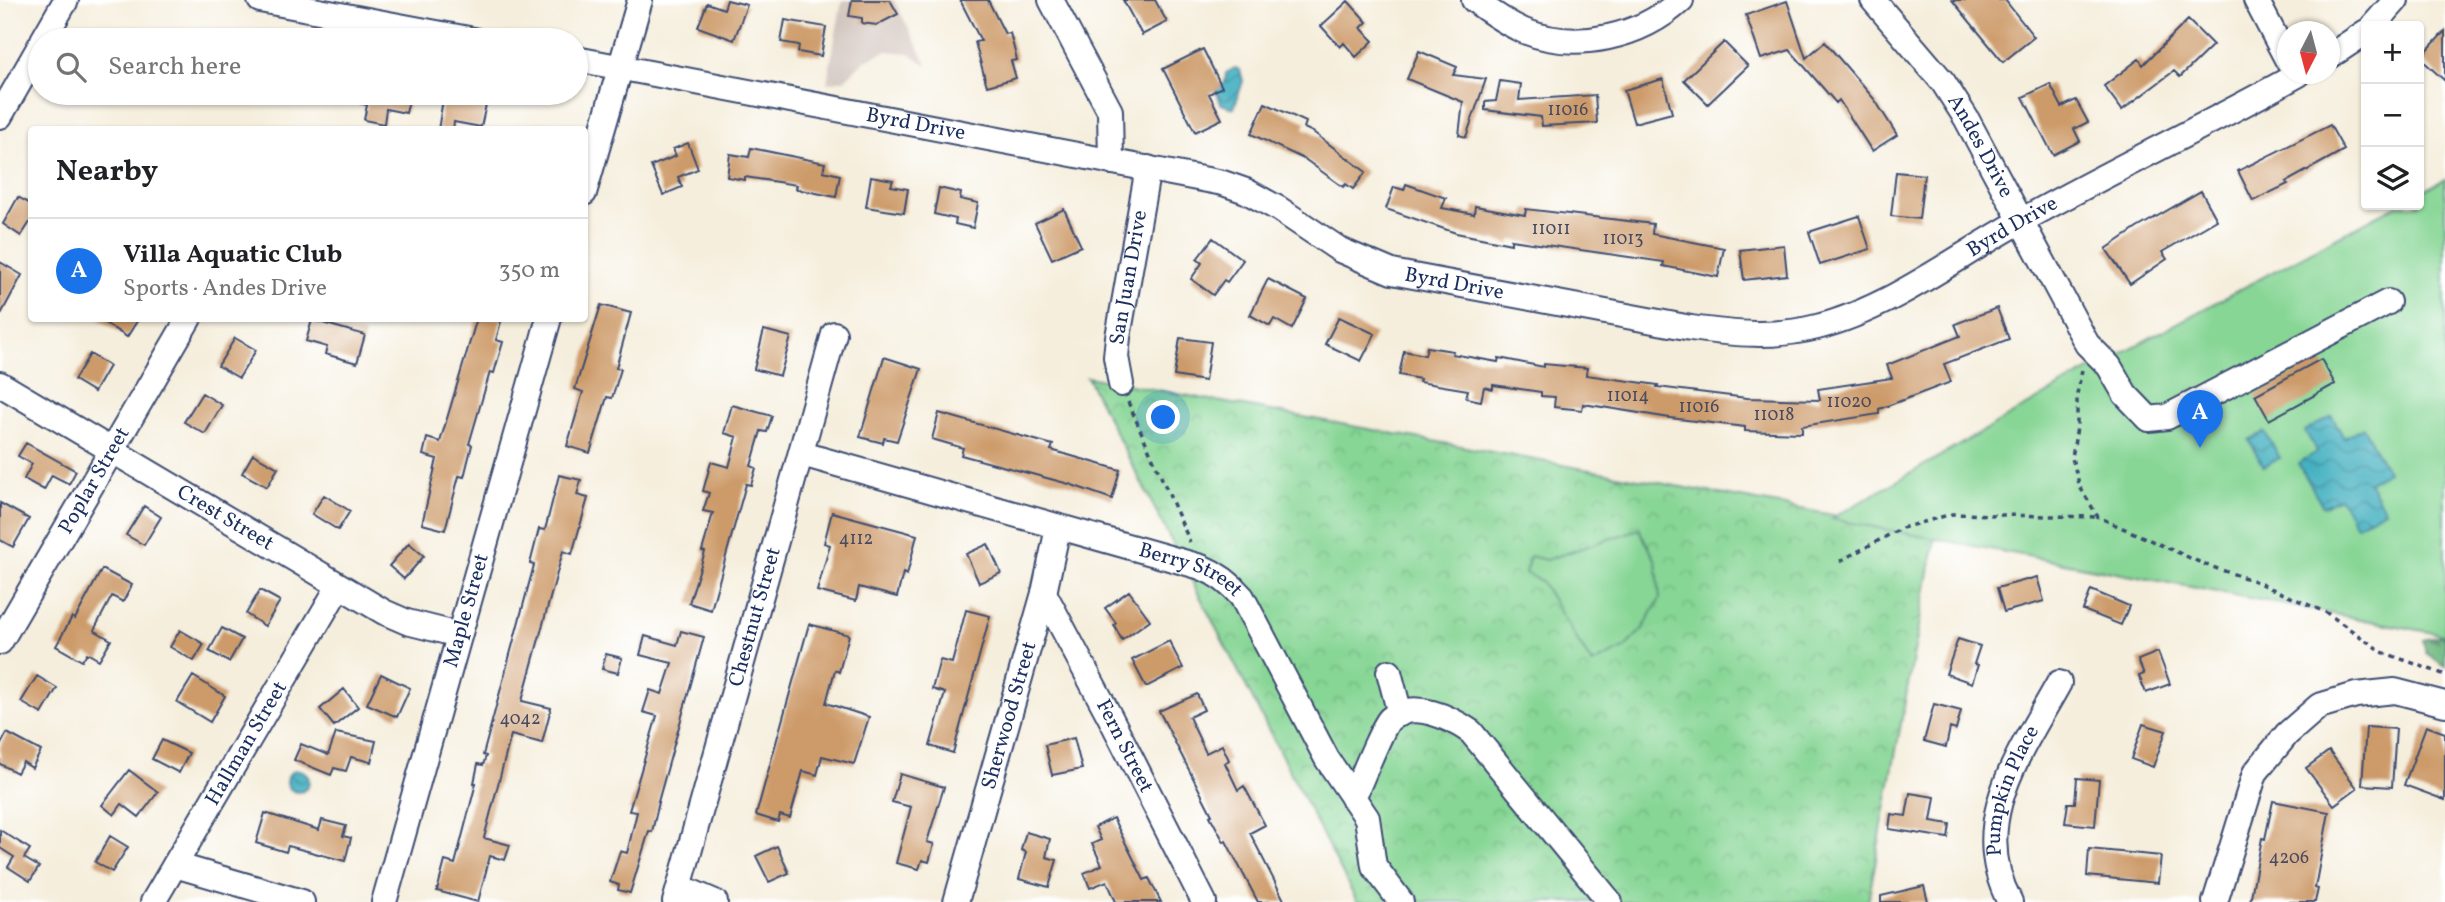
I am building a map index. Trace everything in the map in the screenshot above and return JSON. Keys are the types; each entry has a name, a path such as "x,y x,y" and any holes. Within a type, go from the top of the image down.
{"street":[{"path":"50,28 66,0"},
{"path":"260,0 410,28"},
{"path":"588,180 640,0"},
{"path":"1051,0 1110,111 1111,162"},
{"path":"1474,0 1496,17 1526,32 1546,37 1584,40 1622,34 1641,27 1669,11 1681,0"},
{"name":"Andes Drive","path":"1873,0 1943,82 1966,118 2087,344 2109,366 2124,394 2149,419 2167,417 2388,302"},
{"path":"2256,0 2277,39"},
{"path":"2377,21 2396,0"},
{"path":"2340,49 2361,35"},
{"name":"Byrd Drive","path":"588,61 1223,183 1246,191 1279,209 1340,250 1392,272 1691,328 1738,334 1794,332 1845,318 1911,286 2022,220 2277,80"},
{"path":"0,116 28,67"},
{"name":"San Juan Drive","path":"1121,384 1116,356 1118,337 1148,168"},
{"name":"Poplar Street","path":"0,642 187,322"},
{"name":"Maple Street","path":"384,902 548,322"},
{"name":"Chestnut Street","path":"678,894 834,334"},
{"name":"Crest Street","path":"0,384 384,612 407,622 459,635"},
{"name":"Berry Street","path":"802,454 1216,573 1242,597 1327,759 1367,818 1374,866 1401,902"},
{"name":"Sherwood Street","path":"956,902 1044,593 1058,528"},
{"name":"Hallman Street","path":"153,902 339,586"},
{"name":"Fern Street","path":"1044,593 1203,902"},
{"path":"1389,672 1400,714"},
{"name":"Pumpkin Place","path":"2010,902 1997,869 1994,848 1998,802 2006,781 2059,683"},
{"path":"2215,902 2255,773 2287,734 2319,706 2356,695 2395,691 2445,704"},
{"path":"1353,798 1389,720 1405,711 1432,712 1471,732 1610,902"},
{"path":"175,865 302,902"},
{"path":"678,894 715,902"}],"path":[{"path":"2087,344 2077,394 2077,427 2072,458 2080,487 2098,517"},
{"path":"1121,384 1200,567"},
{"path":"1840,561 1902,528 1952,514 2098,517 2206,565 2252,580 2327,613 2382,652 2443,674"}],"shaded area":[{"path":"842,0 894,0 928,66 909,53 886,51 865,60 844,80 827,83"}],"green space":[{"path":"2445,179 2445,635 1831,519 2077,377 2388,210 2424,210 2424,190"},
{"path":"1087,377 1936,534 1868,902 1357,902"},
{"path":"1639,529 1656,561 1660,599 1642,630 1624,648 1592,664 1541,581 1525,573 1530,556 1546,560"},
{"path":"2445,635 2445,666 2426,653 2423,640"}],"water":[{"path":"1235,68 1240,70 1243,81 1234,108 1221,104 1216,90 1225,83 1226,73"},
{"path":"2332,416 2344,438 2363,427 2388,472 2369,482 2385,510 2356,526 2340,498 2323,507 2298,463 2317,452 2305,431"},
{"path":"2265,432 2280,458 2264,467 2249,440"},
{"path":"294,770 302,770 309,777 309,785 302,792 294,792 287,785 287,777"}],"building":[{"path":"727,0 747,5 734,40 698,27 707,3 724,9"},
{"path":"852,0 890,0 898,14 877,25 862,23 862,18 849,16"},
{"path":"960,0 988,0 1005,34 1010,33 1017,60 1011,61 1016,78 987,86 975,42 981,41"},
{"path":"1123,0 1155,0 1167,22 1142,35"},
{"path":"1952,0 2005,0 2034,37 2003,62"},
{"path":"1348,1 1367,22 1361,28 1373,41 1356,57 1344,43 1340,47 1321,26"},
{"path":"1787,1 1806,58 1825,42 1875,100 1897,135 1872,151 1839,100 1836,103 1790,50 1761,59 1746,15"},
{"path":"785,20 826,27 821,56 798,52 799,45 781,42"},
{"path":"2188,20 2213,45 2180,77 2174,71 2122,110 2104,86 2139,59 2143,65"},
{"path":"2445,31 2445,81 2424,62 2424,54"},
{"path":"1724,42 1748,66 1708,104 1684,80"},
{"path":"1203,49 1222,87 1209,94 1222,119 1195,132 1163,69"},
{"path":"1419,51 1457,67 1453,75 1486,79 1466,137 1459,135 1463,102 1407,79"},
{"path":"1663,79 1672,113 1634,123 1624,90"},
{"path":"1500,81 1521,84 1519,100 1595,95 1597,123 1542,126 1541,117 1485,110 1485,102 1496,101"},
{"path":"2050,84 2062,107 2076,100 2088,122 2074,129 2080,141 2053,155 2023,97"},
{"path":"1265,103 1306,122 1304,128 1366,172 1353,189 1346,184 1343,187 1306,160 1251,134"},
{"path":"367,105 408,105 406,113 386,109 384,124 364,120"},
{"path":"442,105 486,105 481,126 454,122 454,126 439,126"},
{"path":"2330,125 2344,150 2286,182 2288,184 2253,201 2238,171"},
{"path":"688,143 698,169 678,177 682,187 663,195 651,166 676,156 673,149"},
{"path":"751,148 825,163 823,171 840,175 836,197 796,189 797,185 727,177 730,154 749,157"},
{"path":"1896,172 1924,175 1919,219 1891,216"},
{"path":"871,176 893,180 891,186 908,189 904,213 866,207"},
{"path":"1406,184 1446,198 1442,208 1474,214 1475,206 1525,215 1526,209 1653,224 1652,234 1724,248 1718,277 1663,266 1664,262 1511,240 1511,244 1456,233 1386,209 1394,187 1404,190"},
{"path":"939,188 961,193 960,199 978,203 973,228 955,224 956,219 934,214"},
{"path":"2201,191 2217,220 2162,252 2167,259 2130,284 2106,249"},
{"path":"18,197 28,203 28,225 21,236 3,224"},
{"path":"1064,209 1081,246 1052,259 1035,223"},
{"path":"1859,216 1870,249 1820,265 1809,232"},
{"path":"1213,238 1243,260 1227,282 1224,280 1213,295 1191,279 1202,263 1197,259"},
{"path":"1784,245 1787,275 1744,280 1740,250"},
{"path":"0,262 22,275 0,316"},
{"path":"1268,279 1307,299 1292,329 1274,319 1270,326 1250,315"},
{"path":"601,305 631,313 616,368 621,369 612,398 607,397 590,453 567,446 583,392 575,389"},
{"path":"1997,308 2009,339 1944,364 1951,382 1879,409 1879,414 1802,426 1802,433 1745,431 1745,427 1583,404 1582,410 1554,407 1555,397 1541,396 1541,392 1493,385 1493,389 1484,387 1481,401 1466,398 1468,390 1419,382 1420,379 1399,375 1404,351 1425,355 1427,347 1498,362 1499,358 1544,367 1544,364 1587,368 1586,375 1658,385 1657,387 1747,398 1820,400 1818,389 1892,378 1887,365 1960,336 1955,324"},
{"path":"1339,317 1375,334 1361,361 1325,344"},
{"path":"103,322 136,322 127,337"},
{"path":"311,322 365,335 357,363 325,354 327,347 306,341"},
{"path":"476,322 501,322 496,340 503,342 494,373 490,372 469,444 472,445 464,477 459,476 445,530 422,524 437,459 423,455 427,438 440,442"},
{"path":"764,330 791,337 780,376 754,369"},
{"path":"235,338 256,350 239,378 218,366"},
{"path":"1180,338 1211,342 1205,381 1174,376"},
{"path":"90,354 109,366 94,392 74,380"},
{"path":"884,357 921,369 897,441 884,438 883,443 860,437"},
{"path":"2321,359 2335,384 2269,420 2255,395"},
{"path":"202,393 222,405 205,434 184,422"},
{"path":"732,405 772,416 767,432 761,431 751,466 756,468 751,485 746,484 711,610 689,603 705,552 702,551 713,513 703,511 709,493 703,491 711,462 729,467 737,437 724,433"},
{"path":"939,413 1053,445 1051,450 1120,470 1112,499 1069,484 961,455 963,448 932,439"},
{"path":"26,443 76,471 69,484 52,475 44,490 24,479 32,464 18,456"},
{"path":"253,454 278,468 267,487 242,473"},
{"path":"559,475 581,480 577,495 588,498 572,554 563,551 522,701 551,708 542,743 511,735 484,838 510,845 505,860 490,856 478,902 437,891 445,861 455,864 476,783 478,764 483,765 486,756 483,755 534,565 530,564 539,529 545,530"},
{"path":"324,495 350,511 338,530 312,514"},
{"path":"0,503 29,519 13,547 0,540"},
{"path":"144,506 161,517 144,545 126,535"},
{"path":"832,512 917,535 907,575 903,573 897,597 859,587 856,601 817,591 830,545 824,543"},
{"path":"409,543 424,556 404,579 389,566"},
{"path":"988,544 1001,573 979,583 966,554"},
{"path":"102,569 132,585 123,602 112,596 94,630 111,640 99,660 87,653 82,661 56,646 72,617 75,619"},
{"path":"2037,577 2044,601 2004,612 1997,588"},
{"path":"260,590 280,601 265,626 246,614"},
{"path":"2091,590 2129,606 2121,625 2083,610"},
{"path":"1129,591 1150,620 1122,640 1114,625 1116,623 1105,608"},
{"path":"966,610 990,616 953,753 930,746 945,693 932,689 940,660 952,663"},
{"path":"809,624 849,635 839,672 835,670 826,703 869,717 854,764 822,756 817,775 803,771 790,818 780,815 778,822 756,815"},
{"path":"222,628 242,639 229,662 209,651"},
{"path":"180,630 204,644 194,661 170,647"},
{"path":"681,631 704,637 652,832 649,831 630,893 618,890 619,885 610,882 620,851 627,853 637,812 629,811 657,716 643,712 650,690 662,694 672,663 640,655 645,636 677,645"},
{"path":"1958,639 1980,646 1972,683 1946,674"},
{"path":"1169,641 1183,668 1146,687 1132,660"},
{"path":"2158,652 2170,684 2146,693 2139,676 2144,674 2138,660"},
{"path":"606,654 622,658 618,673 602,669"},
{"path":"381,674 410,688 397,717 367,704"},
{"path":"37,676 57,688 42,714 21,702"},
{"path":"193,676 225,696 210,722 177,702"},
{"path":"344,689 358,707 334,726 320,709"},
{"path":"1197,694 1204,710 1189,717 1206,753 1222,745 1229,760 1225,763 1238,790 1244,786 1265,825 1250,833 1285,902 1258,902 1210,816 1212,815 1159,711"},
{"path":"1934,704 1961,711 1956,730 1950,728 1946,747 1924,741"},
{"path":"2143,724 2166,731 2153,767 2131,759"},
{"path":"2426,726 2445,733 2445,800 2404,785"},
{"path":"2366,727 2396,729 2392,787 2362,785"},
{"path":"7,733 41,751 32,768 23,762 17,773 0,764 0,746"},
{"path":"336,733 376,741 371,762 351,757 346,771 334,768 331,775 294,760 301,744 328,755"},
{"path":"1074,738 1082,769 1052,775 1045,745"},
{"path":"162,740 189,753 179,773 152,759"},
{"path":"2329,751 2357,788 2334,805 2306,768"},
{"path":"129,770 158,792 139,817 122,804 114,815 102,805"},
{"path":"900,774 944,787 927,842 934,844 929,862 922,860 919,869 896,863 911,807 892,802"},
{"path":"2077,778 2099,780 2095,826 2065,823 2068,803 2075,803"},
{"path":"1910,793 1935,797 1931,821 1950,824 1948,838 1889,829 1891,814 1906,816"},
{"path":"2273,801 2329,812 2315,888 2318,889 2315,902 2250,902 2262,838 2265,839"},
{"path":"265,813 319,830 322,820 346,826 343,836 351,838 345,861 288,846 286,852 256,843"},
{"path":"1113,818 1144,880 1149,878 1161,902 1116,902 1107,881 1090,888 1084,873 1102,865 1092,844 1101,840 1095,827"},
{"path":"0,830 30,849 24,858 39,867 30,881 8,867 14,857 0,848"},
{"path":"1026,832 1050,839 1046,857 1057,860 1049,887 1019,879 1026,852 1021,850"},
{"path":"110,836 128,847 112,872 95,862"},
{"path":"777,846 789,873 769,882 756,856"},
{"path":"2089,849 2161,856 2158,883 2087,876"},
{"path":"1924,886 1928,902 1881,902 1881,896"}],"place":[{"name":"Villa Aquatic Club","path":"2200,448"}]}
